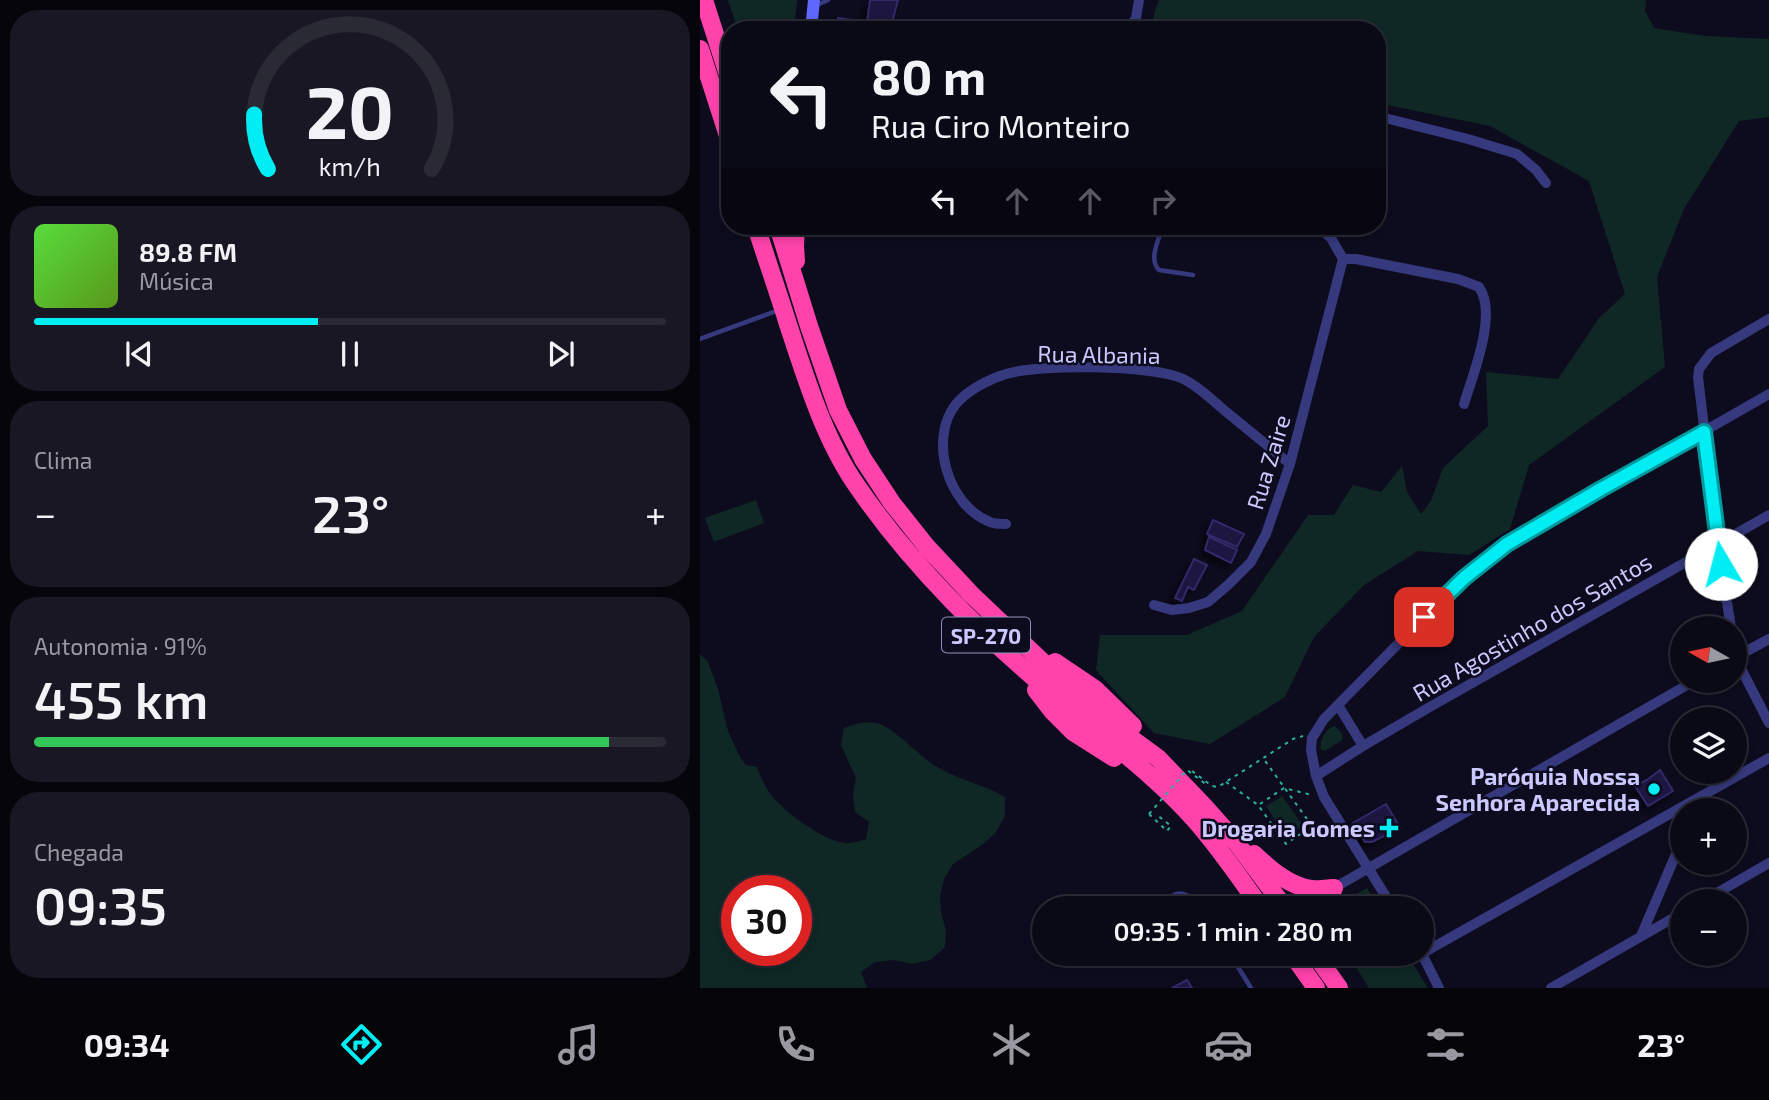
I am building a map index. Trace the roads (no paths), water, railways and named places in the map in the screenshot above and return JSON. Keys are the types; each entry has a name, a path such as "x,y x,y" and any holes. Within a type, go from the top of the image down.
{"highway":[{"path":"704,0 721,53"},
{"path":"700,49 721,114"},
{"name":"SP-270","path":"760,235 804,374 839,456 856,485 921,567 979,629 1159,785 1195,820 1252,896"},
{"name":"SP-270","path":"781,235 838,410 863,459 892,503 927,547 971,594 1066,684 1158,758 1237,842 1275,896"},
{"path":"796,235 798,276 809,326"},
{"path":"1204,806 1218,816 1268,867 1292,883 1311,889 1334,888"},
{"path":"1329,896 1334,888"},
{"path":"1300,966 1315,988"},
{"path":"1324,966 1341,988"},
{"path":"1331,966 1341,988"}],"main road":[{"path":"812,21 814,3"}],"street":[{"path":"1134,21 1141,0"},
{"path":"1386,118 1517,154 1536,170 1546,183"},
{"path":"1328,235 1343,259 1356,259 1458,279 1479,287 1486,300 1487,313 1484,335 1464,404"},
{"name":"Rua Zaire","path":"1154,605 1172,610 1208,602 1251,562 1266,534 1290,464 1343,259"},
{"path":"1729,616 1704,432 1699,369 1711,353 1769,319"},
{"name":"Rua Albania","path":"1006,524 991,523 960,498 949,477 943,443 946,422 956,404 969,391 1006,374 1058,368 1114,368 1170,374 1184,380 1209,398 1290,464"},
{"path":"1385,896 1324,797 1316,776 1311,750 1312,737 1324,719 1464,578 1507,544 1769,394"},
{"name":"Rua Agostinho dos Santos","path":"1316,776 1363,746 1769,514"},
{"path":"1747,649 1769,639"},
{"path":"1747,679 1769,723"},
{"path":"1334,888 1673,693"},
{"path":"1338,705 1363,746"},
{"path":"1434,947 1769,758"},
{"path":"1724,889 1769,863"},
{"path":"1641,937 1670,868"},
{"path":"1551,988 1670,920"},
{"path":"1428,966 1439,988"}],"lane":[{"path":"814,3 828,0"},
{"path":"1160,235 1154,258 1159,271 1193,275"},
{"path":"700,339 783,309"},
{"path":"1174,896 1182,893 1191,896"},
{"path":"1237,966 1251,988"}],"place":[{"name":"Paróquia Nossa Senhora Aparecida","path":"1654,789"},
{"name":"Drogaria Gomes","path":"1389,828"}]}
